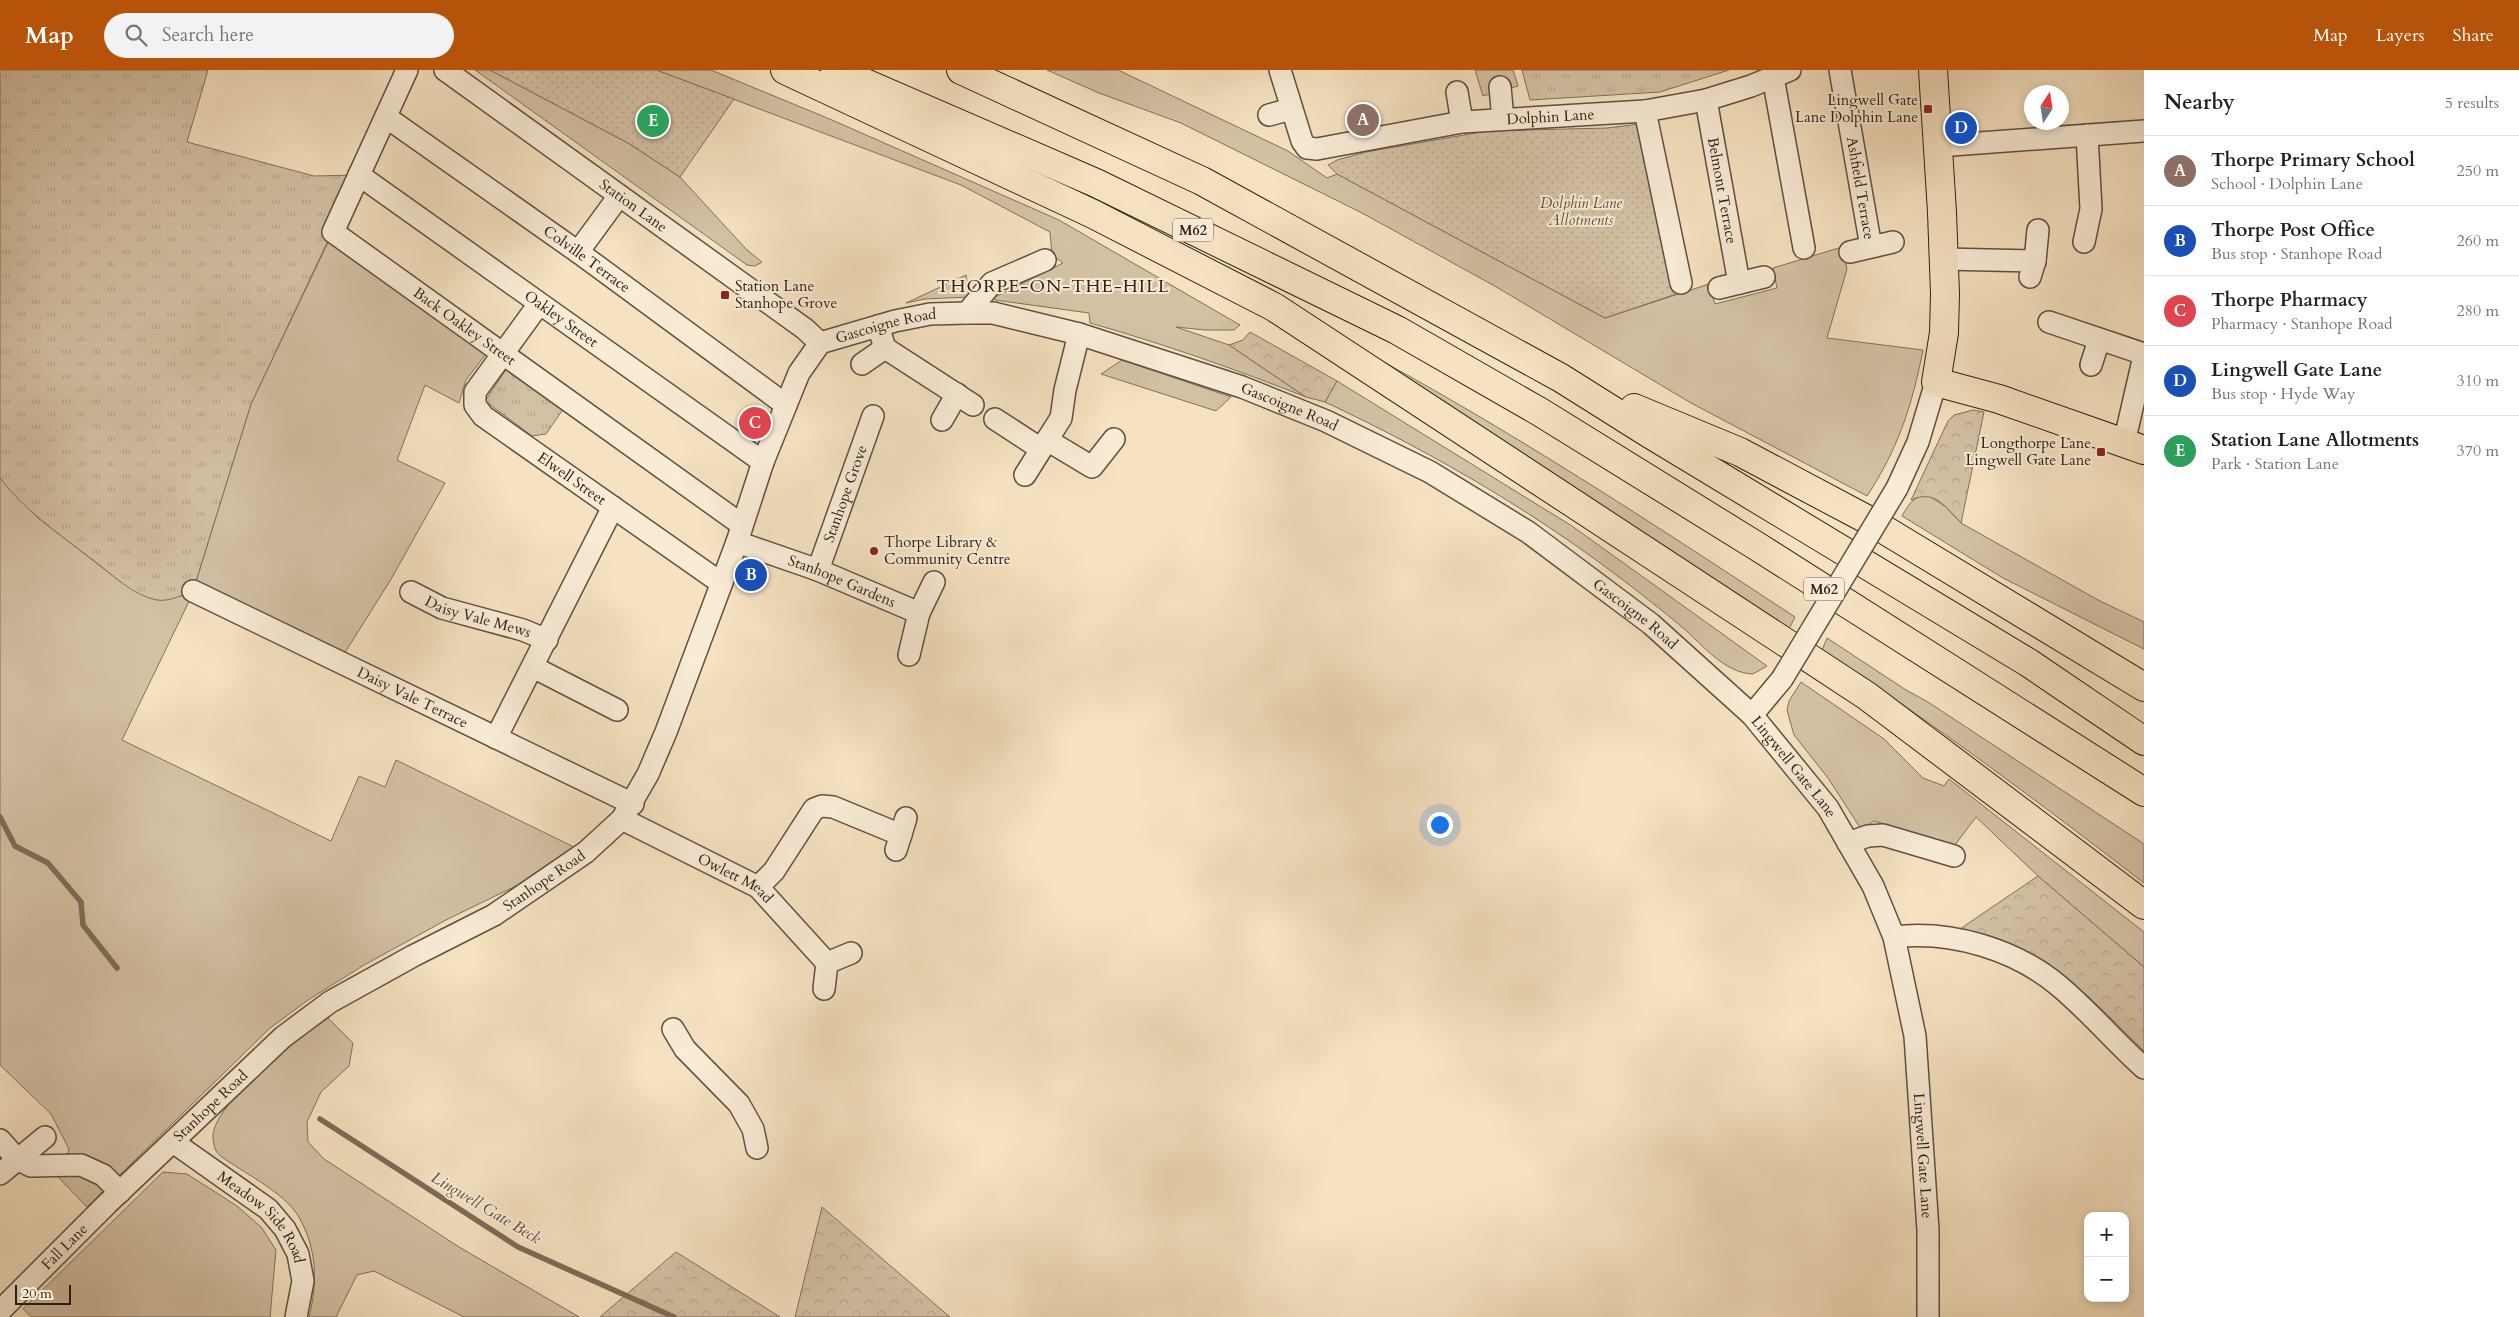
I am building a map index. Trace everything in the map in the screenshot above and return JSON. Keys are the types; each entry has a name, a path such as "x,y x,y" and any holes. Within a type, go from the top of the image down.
{"main road":[{"path":"784,70 1093,214 1274,307 1866,696 2144,905"},
{"name":"M62","path":"835,70 1096,183 1397,330 1540,412 1747,540 2144,792"},
{"path":"961,70 1202,181 1561,378 1658,439 2029,663 2144,741"},
{"name":"Lingwell Gate Lane","path":"1933,70 1944,259 1944,333 1936,382"},
{"path":"1561,378 1740,452 1861,516 2144,687"},
{"path":"1936,382 1999,399 2134,447"},
{"path":"2029,663 2144,720"},
{"path":"2105,769 2144,800"}],"street":[{"name":"Back Oakley Street","path":"407,70 333,232 504,354 739,534"},
{"name":"Station Lane","path":"445,70 618,196 806,329 820,343"},
{"path":"1269,115 1292,109 1280,70"},
{"name":"Ashfield Terrace","path":"1840,70 1871,247"},
{"path":"1781,73 1804,248"},
{"name":"Dolphin Lane","path":"1292,109 1302,141 1307,148 1317,149 1462,122 1503,118 1645,111 1706,100 1748,78 1781,73"},
{"path":"1500,87 1503,118"},
{"path":"1457,92 1462,122"},
{"name":"Belmont Terrace","path":"1706,100 1729,285 1764,277"},
{"path":"1645,111 1681,282"},
{"name":"Colville Terrace","path":"386,117 578,252 786,405"},
{"path":"1938,146 2040,130 2087,135 2144,131"},
{"path":"2084,242 2091,209 2087,135"},
{"name":"Oakley Street","path":"359,175 763,462"},
{"path":"578,252 618,196"},
{"path":"1944,259 2032,269 2038,230"},
{"name":"Ashfield Terrace","path":"1850,252 1893,242"},
{"path":"967,313 992,283 1045,260"},
{"path":"504,354 539,304"},
{"name":"Gascoigne Road","path":"786,405 800,372 820,343 895,320 930,314 993,313 1079,334 1242,387 1326,421 1430,472 1528,532 1651,624 1752,715"},
{"path":"2049,322 2144,355 2134,447"},
{"path":"878,326 885,348 965,400 942,420"},
{"path":"1025,475 1061,418 1065,390 1079,334"},
{"path":"2091,364 2099,340"},
{"path":"862,364 885,348"},
{"name":"Elwell Street","path":"504,354 475,392 475,405 482,416 721,583"},
{"name":"Lingwell Gate Lane","path":"1928,1317 1928,1230 1915,1036 1894,937 1873,886 1828,808 1752,715 1782,679 1897,488 1918,442 1936,382"},
{"name":"Stanhope Road","path":"114,1198 283,1037 330,1002 413,956 494,916 586,852 627,812 666,732 739,534 763,462 786,405"},
{"name":"Stanhope Grove","path":"818,570 873,416"},
{"path":"995,419 1044,445 1092,467 1114,438"},
{"path":"496,738 613,507"},
{"name":"Stanhope Gardens","path":"739,534 918,613"},
{"path":"909,656 918,613 934,582"},
{"name":"Daisy Vale Terrace","path":"194,591 496,738 627,812"},
{"name":"Daisy Vale Mews","path":"411,592 442,608 523,630 546,640"},
{"path":"533,667 617,710"},
{"path":"758,886 774,871 814,809 822,806 833,807 901,834"},
{"name":"Owlett Mead","path":"627,812 758,886 827,963"},
{"path":"1848,843 1868,836 1883,835 1954,856"},
{"path":"1894,937 1914,935 1967,941 1997,951 2029,966 2058,985 2144,1068"},
{"path":"824,989 827,963 851,953"},
{"path":"673,1028 685,1049 739,1104 753,1129 757,1148"},
{"path":"0,1174 45,1136"},
{"path":"0,1140 17,1159 31,1166 81,1166 103,1175 114,1198"},
{"name":"Meadow Side Road","path":"173,1142 268,1209 285,1229 298,1254 303,1281 296,1317"},
{"name":"Fall Lane","path":"0,1311 114,1198"}],"green space":[{"path":"0,70 208,70 187,142 314,176 359,175 251,404 193,591 175,598 157,600 138,593 121,582 42,520 9,490 0,478"},
{"path":"475,70 490,70 628,143 680,177 746,249 762,262 755,266 747,265"},
{"path":"490,70 656,70 734,99 680,177 628,143"},
{"path":"656,70 711,70 832,120 1059,220 1240,325 1234,330 1176,327 1229,345 1306,397 1199,357 1090,323 1089,313 995,300 995,297 1063,263 1052,255 1050,232 961,185"},
{"path":"1047,70 1118,70 1288,151 1327,178 1337,174 1605,318 1709,284 1715,304 1777,288 1773,268 1842,247 1847,269 1827,338 1923,350 1909,408 1895,444 1878,479 1867,496 1691,403 1493,285 1362,213 1181,123 1099,93"},
{"path":"1475,70 1513,70 1518,86 1483,96"},
{"path":"1522,70 1729,70 1660,92 1530,100"},
{"name":"Dolphin Lane Allotments","path":"1647,123 1682,292 1605,318 1337,174 1328,165 1337,160 1366,152 1487,131 1607,128"},
{"path":"333,232 492,346 466,380 459,403 425,385 397,460 445,483 390,581 339,662 194,591 122,740 331,841 359,776 385,787 396,760 576,848 528,880 446,920 364,965 308,1000 270,1028 87,1207 59,1178 69,1149 51,1114 0,1065 0,478 38,518 121,582 193,591 251,404"},
{"path":"966,275 970,297 925,299 906,303"},
{"path":"1250,332 1337,381 1325,402 1306,397 1229,345 1243,340"},
{"path":"1358,348 1525,444 1688,547 1795,617 1789,629"},
{"path":"1122,360 1231,397 1216,411 1101,374"},
{"path":"507,368 564,408 546,434 532,436 485,401"},
{"path":"1337,381 1572,526 1767,666 1753,674 1733,669 1706,650 1682,627 1641,594 1567,539 1489,489 1408,443 1325,402"},
{"path":"1973,410 1984,412 1961,523 1945,506 1933,498 1919,497 1911,500 1948,421 1954,415"},
{"path":"1928,495 1946,507 1961,523 2098,600 2144,622 2144,649 2003,578 1902,516 1909,504 1915,499"},
{"path":"1827,638 2144,844 2144,883 1985,764 1822,650"},
{"path":"1801,682 1884,739 1923,778 1944,786 1949,779 2144,932 2144,967 2038,876 1976,817 1955,845 1874,821 1861,829 1828,778 1794,735 1787,710 1789,701"},
{"path":"2038,876 2144,967 2144,1051 2101,1009 2061,974 2015,948 1988,938 1957,931"},
{"path":"328,1018 353,1043 349,1066 321,1092 307,1122 308,1142 324,1159 459,1247 579,1317 464,1317 374,1271 357,1275 336,1317 309,1317 314,1291 314,1264 309,1239 304,1226 285,1200 218,1153 213,1136 217,1122 243,1089 280,1055"},
{"path":"163,1172 187,1174 237,1206 262,1228 276,1250 270,1317 32,1317 23,1309"},
{"path":"822,1207 950,1317 795,1317"},
{"path":"676,1252 780,1317 600,1317"}],"waterway":[{"path":"0,817 15,846 48,863 81,902 83,925 117,968"},
{"name":"Lingwell Gate Beck","path":"320,1119 518,1247 674,1317"}],"place":[{"name":"Lingwell Gate Lane Dolphin Lane","path":"1928,109"},
{"name":"Thorpe Primary School","path":"1363,120"},
{"name":"Station Lane Allotments","path":"653,121"},
{"name":"Lingwell Gate Lane","path":"1961,128"},
{"name":"Station Lane Stanhope Grove","path":"725,295"},
{"name":"Thorpe Pharmacy","path":"755,423"},
{"name":"Longthorpe Lane Lingwell Gate Lane","path":"2101,452"},
{"name":"Thorpe Library & Community Centre","path":"874,551"},
{"name":"Thorpe Post Office","path":"751,575"}],"district":[{"name":"THORPE-ON-THE-HILL","path":"1053,286"}]}
